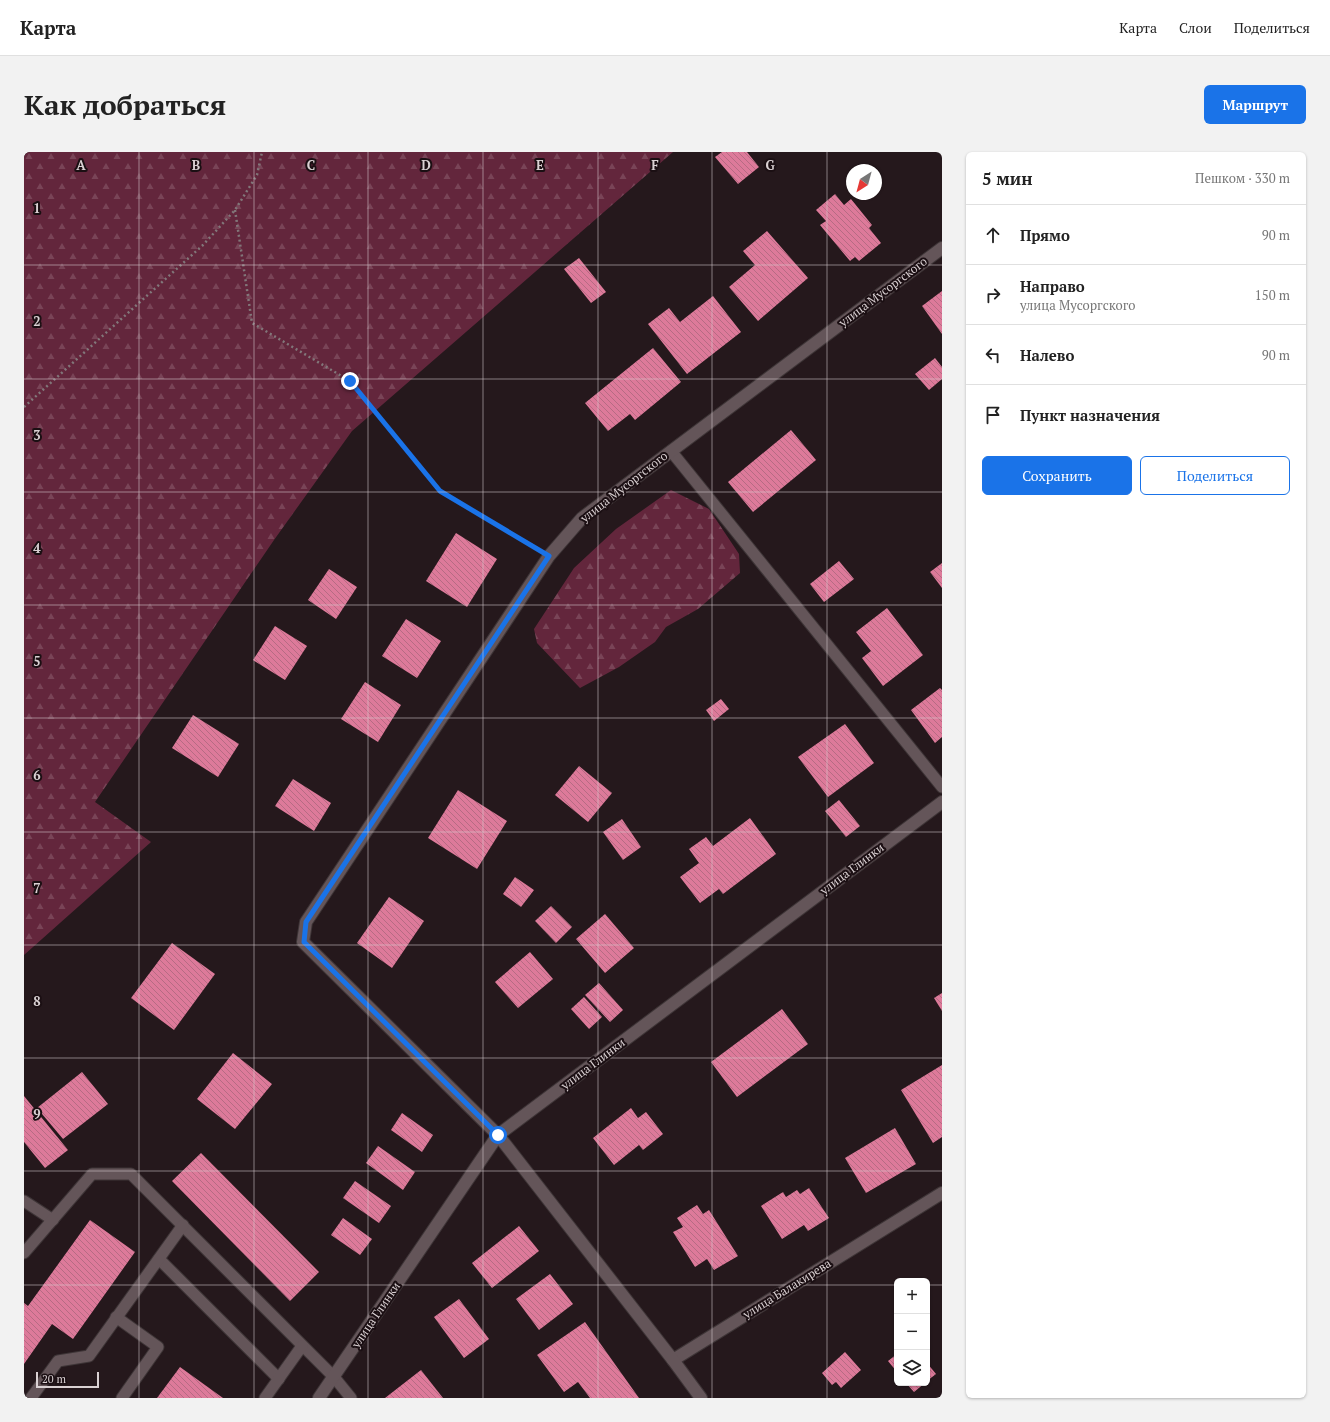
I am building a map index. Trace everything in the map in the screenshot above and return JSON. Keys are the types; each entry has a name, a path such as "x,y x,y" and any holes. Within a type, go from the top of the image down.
{"street":[{"name":"улица Мусоргского","path":"498,1135 304,942 306,922 549,556 582,518 942,248"},
{"name":"улица Глинки","path":"319,1398 498,1135 942,802"},
{"path":"498,1135 701,1398"},
{"name":"улица Балакирева","path":"673,1360 942,1193"}],"lane":[{"path":"671,451 942,787"},
{"path":"24,1253 92,1174 130,1174 334,1377 351,1398"},
{"path":"24,1201 53,1220"},
{"path":"31,1398 58,1361 89,1356 182,1225"},
{"path":"158,1259 279,1379"},
{"path":"116,1317 158,1347 122,1398"},
{"path":"265,1398 302,1346"}],"path":[{"path":"24,407 203,245 235,210 257,176 262,152"},
{"path":"235,210 252,323 350,381 440,491 549,556"}],"green space":[{"path":"24,152 673,152 352,431 274,540 95,802 151,842 24,955"},
{"path":"671,490 709,509 739,554 740,573 698,609 666,627 655,642 619,667 580,688 537,643 534,629 574,568 616,529"}],"building":[{"path":"722,152 747,152 759,167 738,184 715,157"},
{"path":"835,194 844,205 852,200 872,225 869,228 881,243 859,261 855,257 850,261 820,225 826,221 816,210"},
{"path":"767,231 808,278 758,321 729,287 755,265 743,251"},
{"path":"579,258 606,292 591,303 564,269"},
{"path":"942,291 942,334 922,306"},
{"path":"713,296 741,332 687,374 648,324 669,308 680,322"},
{"path":"653,348 681,382 635,420 630,414 608,431 585,403"},
{"path":"935,358 942,367 942,379 929,390 915,374"},
{"path":"791,430 816,460 753,512 728,482"},
{"path":"456,533 497,559 467,607 426,581"},
{"path":"839,561 854,579 824,602 810,584"},
{"path":"942,563 942,588 930,572"},
{"path":"329,569 357,587 336,619 308,600"},
{"path":"887,608 923,655 883,686 862,658 871,651 856,632"},
{"path":"406,619 441,641 417,678 382,656"},
{"path":"275,626 307,646 285,680 253,660"},
{"path":"365,682 401,705 378,742 341,719"},
{"path":"940,688 942,690 942,737 935,743 911,710"},
{"path":"721,699 729,709 714,721 706,710"},
{"path":"193,715 239,744 218,777 172,748"},
{"path":"845,724 874,763 828,797 798,757"},
{"path":"579,766 612,793 588,822 555,795"},
{"path":"293,779 331,803 314,831 275,806"},
{"path":"458,790 507,821 477,869 428,838"},
{"path":"839,800 860,826 846,837 825,811"},
{"path":"750,818 776,854 723,894 719,889 700,903 680,877 699,863 689,849 706,837 713,846"},
{"path":"622,819 641,847 623,860 603,832"},
{"path":"515,877 534,890 521,907 503,894"},
{"path":"389,897 424,921 392,968 357,943"},
{"path":"551,906 572,927 556,943 535,921"},
{"path":"605,914 634,948 605,973 576,939"},
{"path":"172,943 215,974 174,1030 131,998"},
{"path":"530,952 553,979 518,1008 495,982"},
{"path":"599,983 623,1010 610,1022 585,995"},
{"path":"942,993 942,1011 934,998"},
{"path":"584,997 602,1017 589,1029 571,1009"},
{"path":"782,1009 808,1044 737,1097 711,1062"},
{"path":"233,1053 272,1084 235,1129 197,1099"},
{"path":"942,1065 942,1137 933,1143 901,1090"},
{"path":"82,1072 108,1104 63,1139 37,1108"},
{"path":"24,1096 68,1150 45,1168 24,1142"},
{"path":"631,1108 638,1118 646,1112 663,1134 643,1150 639,1145 614,1165 593,1138"},
{"path":"402,1113 433,1135 422,1152 391,1130"},
{"path":"895,1128 916,1164 866,1193 845,1158"},
{"path":"378,1146 415,1172 403,1190 366,1163"},
{"path":"201,1153 319,1272 290,1301 172,1181"},
{"path":"355,1181 391,1206 379,1223 343,1198"},
{"path":"809,1188 829,1218 808,1231 804,1225 782,1239 761,1206 783,1192 786,1197 797,1190 800,1194"},
{"path":"697,1205 703,1214 709,1210 738,1256 714,1270 707,1259 695,1267 673,1232 683,1227 677,1218"},
{"path":"343,1218 372,1239 360,1255 331,1235"},
{"path":"90,1220 135,1252 73,1339 52,1324 24,1364 24,1303 28,1306"},
{"path":"519,1226 539,1251 492,1288 472,1263"},
{"path":"550,1274 573,1304 539,1330 516,1299"},
{"path":"459,1299 489,1339 464,1358 434,1317"},
{"path":"585,1322 639,1398 590,1398 578,1382 564,1392 537,1355"},
{"path":"845,1352 861,1370 841,1388 836,1382 832,1385 822,1373"},
{"path":"894,1356 894,1368 888,1361"},
{"path":"180,1367 223,1398 157,1398"},
{"path":"930,1367 936,1374 930,1379"},
{"path":"421,1370 443,1398 385,1398"},
{"path":"909,1386 921,1386 914,1392"}],"route":[{"path":"350,381 440,491 549,556 306,922 304,942 498,1135"}]}
